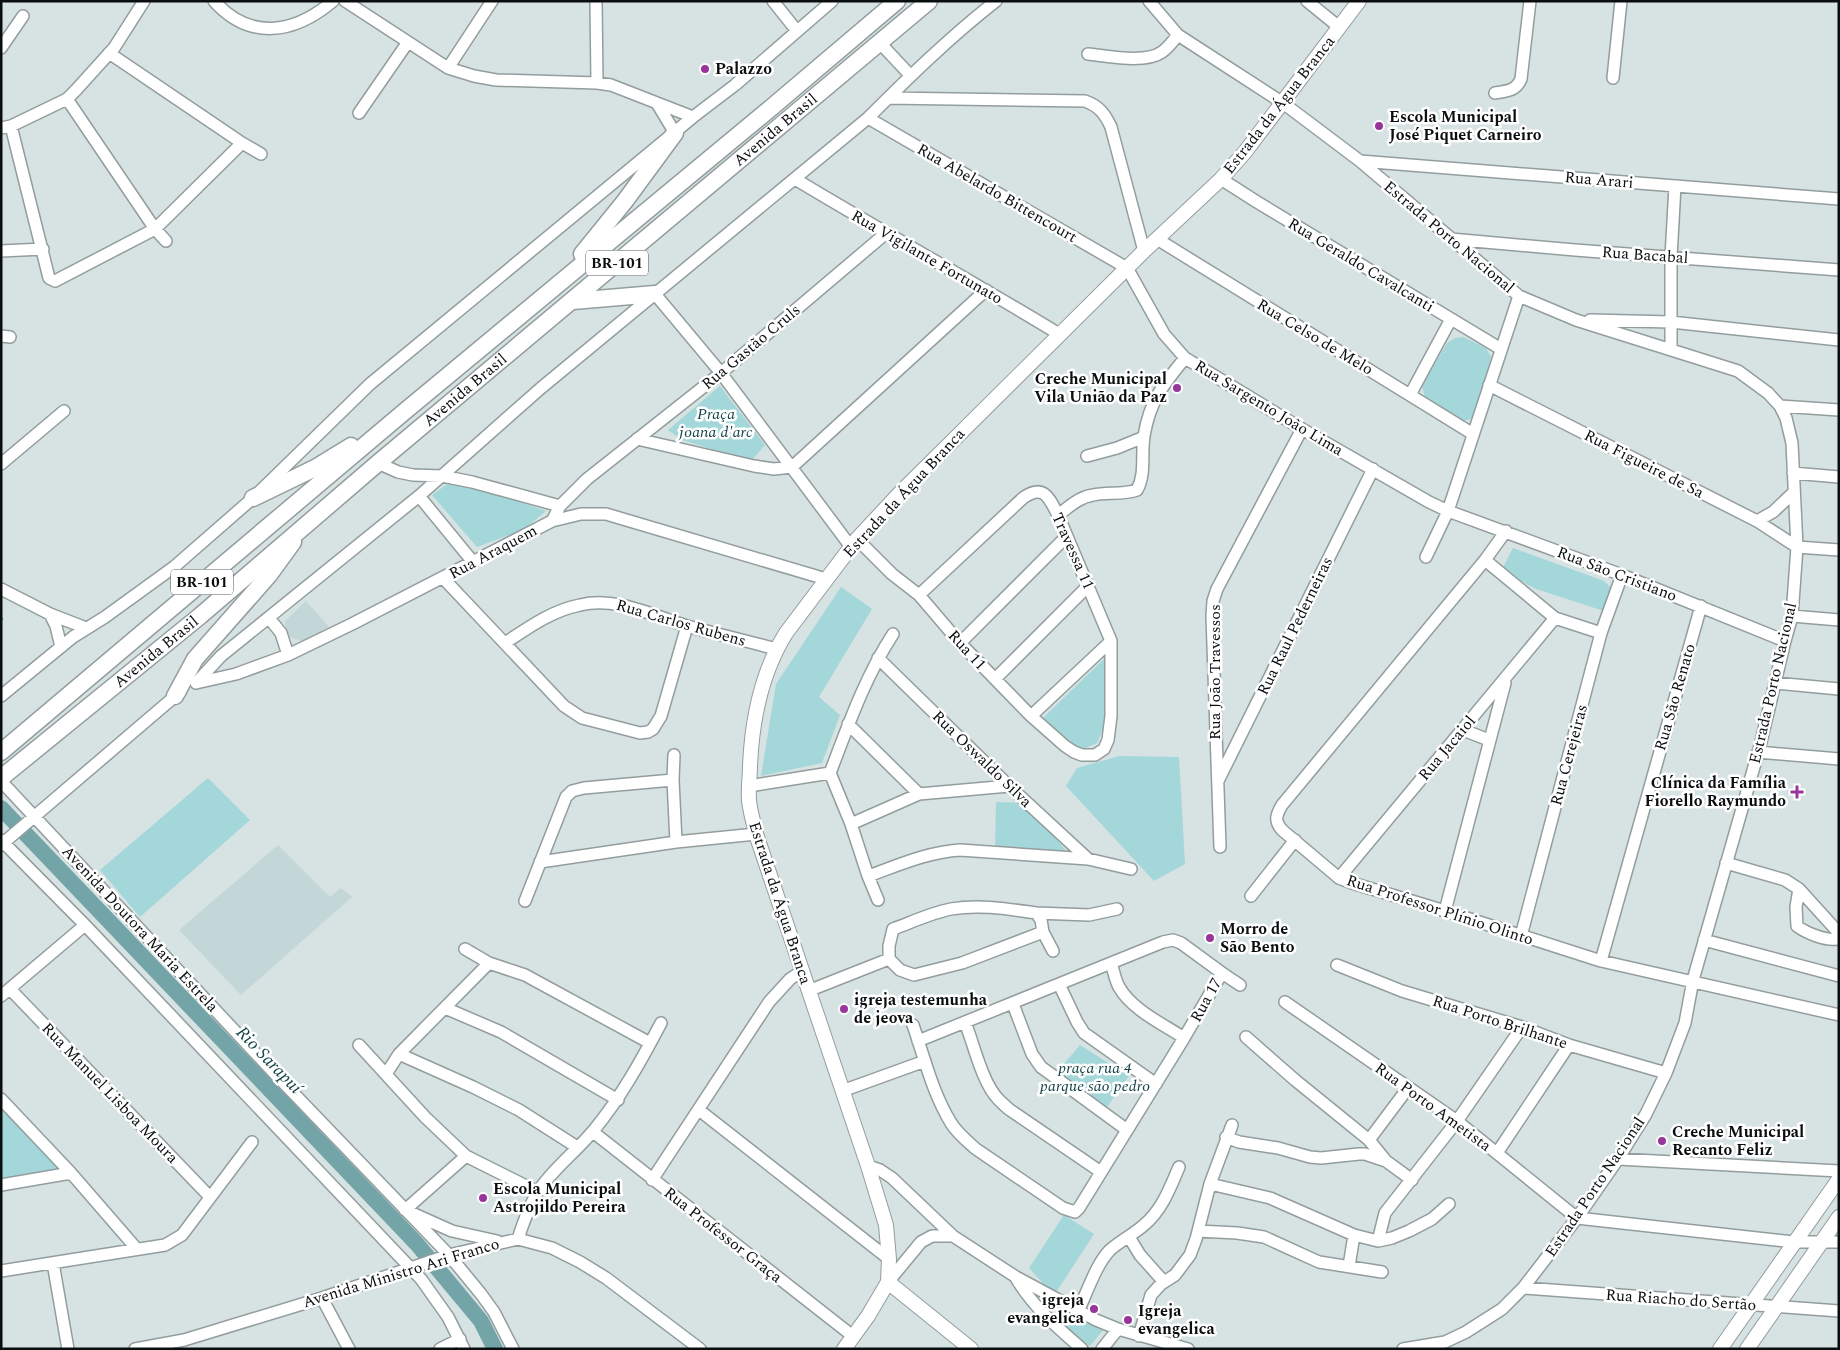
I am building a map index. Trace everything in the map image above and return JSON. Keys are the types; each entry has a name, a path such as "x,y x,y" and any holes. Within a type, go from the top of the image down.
{"highway":[{"name":"Avenida Brasil","path":"1,752 404,412 765,113 897,1"},
{"name":"Avenida Brasil","path":"3,778 200,616 378,462 929,1"},
{"path":"549,291 625,201 675,133"},
{"path":"572,300 656,294"},
{"path":"253,498 315,468 404,412"},
{"path":"174,696 195,659 269,575 305,524"}],"main road":[{"name":"Estrada da Água Branca","path":"844,1349 854,1337 888,1282 890,1259 886,1225 868,1166 756,834 749,800 755,712 776,650 854,543 898,495 1144,250 1221,179 1245,152 1283,103 1359,1"},
{"path":"1720,1349 1839,1179"},
{"path":"1748,1349 1839,1217"},
{"path":"888,1282 971,1349"}],"street":[{"path":"144,1 105,60 66,99 6,127 43,249 49,278 55,281 155,229 242,143"},
{"path":"214,1 221,9 240,23 266,30 294,24 318,13 333,1"},
{"path":"345,1 448,68 496,80 611,85 693,117"},
{"path":"448,68 492,1"},
{"path":"596,1 597,83"},
{"path":"773,1 797,32"},
{"path":"1,696 86,628 105,617 174,567 253,498 370,384 693,117 735,85 832,1"},
{"path":"196,683 221,656 419,496 541,388 868,118 910,75 983,6 996,1"},
{"name":"Estrada Porto Nacional","path":"1149,1 1178,35 1283,103 1360,161 1519,296 1576,320 1738,371 1768,393 1780,406 1786,418 1792,443 1797,547 1792,616 1758,752 1693,980 1685,1023 1666,1072 1646,1114 1618,1159 1577,1218 1523,1288 1502,1309 1450,1345 1403,1349"},
{"path":"1307,1 1339,27"},
{"path":"1495,93 1512,91 1518,86 1521,79 1530,1"},
{"path":"1613,78 1620,1"},
{"path":"1,48 23,16"},
{"path":"1088,54 1139,58 1151,57 1161,53 1178,35"},
{"path":"359,113 408,42"},
{"path":"880,43 910,75"},
{"path":"109,53 261,154"},
{"path":"888,98 1085,101 1094,104 1106,116 1112,128 1144,250"},
{"path":"66,99 155,229 166,241"},
{"path":"658,104 675,133"},
{"name":"Rua Abelardo Bittencourt","path":"868,118 1127,268"},
{"name":"Rua Arari","path":"1360,161 1839,199"},
{"name":"Rua Vigilante Fortunato","path":"795,179 1059,334"},
{"name":"Rua Geraldo Cavalcanti","path":"1221,179 1501,349"},
{"path":"1671,349 1675,186"},
{"name":"Rua Gastão Cruls","path":"552,521 560,506 588,479 721,372 886,234"},
{"name":"Rua Celso de Melo","path":"1157,239 1473,434"},
{"name":"Rua Bacabal","path":"1451,239 1839,270"},
{"path":"1,251 43,249"},
{"name":"Rua Sargento João Lima","path":"1127,268 1164,334 1185,358 1302,429 1448,511"},
{"path":"637,438 754,466 774,469 792,468 986,290"},
{"name":"Rua 11","path":"656,294 721,372 792,468 854,543 919,595 960,643 1031,716 1064,746 1082,755"},
{"path":"1426,557 1448,511 1519,296"},
{"path":"1410,395 1451,318"},
{"path":"1576,320 1671,322 1839,340"},
{"path":"1058,515 1084,497 1137,490 1142,477 1144,437 1154,400 1185,358"},
{"name":"Rua Figueire de Sa","path":"1489,384 1757,521 1797,547"},
{"path":"1780,406 1839,410"},
{"path":"1,464 64,411"},
{"name":"Rua João Travessos","path":"1220,847 1212,616 1214,601 1217,589 1302,429"},
{"path":"1087,456 1144,437"},
{"path":"378,462 398,472 412,475 442,476 472,482 560,506"},
{"name":"Rua Raul Pederneiras","path":"1217,782 1373,469"},
{"path":"1793,473 1839,477"},
{"name":"Travessa 11","path":"919,595 1023,498 1031,492 1039,491 1043,493 1049,499 1058,515 1112,641 1111,716 1108,740 1104,749 1095,755 1082,755"},
{"path":"1757,521 1773,512 1793,492"},
{"path":"419,496 473,562"},
{"name":"Rua São Cristiano","path":"1448,511 1622,575 1785,641"},
{"name":"Rua Araquem","path":"174,696 196,683 236,674 288,655 552,521 581,514 606,514 826,579"},
{"name":"Rua Professor Plínio Olinto","path":"1506,531 1485,560 1282,805 1276,820 1277,824 1339,878 1365,888 1601,961 1693,980 1839,1015"},
{"path":"960,643 1067,536"},
{"path":"1797,547 1839,550"},
{"path":"1485,560 1555,618 1601,633"},
{"name":"Rua Cerejeiras","path":"1521,936 1601,633 1622,575"},
{"path":"443,578 564,706 574,713 605,725 640,733 648,732 652,729 661,716 687,626"},
{"path":"995,679 1088,586"},
{"path":"1,589 50,614 86,628"},
{"name":"Rua Carlos Rubens","path":"505,643 538,620 581,604 599,602 615,603 687,626 776,650"},
{"name":"Rua São Renato","path":"1601,961 1701,606"},
{"path":"50,614 59,635 61,647"},
{"path":"1792,616 1839,620"},
{"path":"269,618 281,633 288,655"},
{"name":"Rua Jacaiol","path":"1339,878 1555,618"},
{"path":"878,900 851,824 830,773 848,724 878,658 893,634"},
{"path":"1031,716 1112,641"},
{"name":"Rua Oswaldo Silva","path":"878,658 1009,786 1088,859"},
{"path":"1444,911 1506,677"},
{"path":"1775,683 1839,688"},
{"path":"174,696 4,843 414,1267 448,1318 462,1344 440,1349"},
{"path":"848,724 919,794"},
{"path":"1463,730 1490,740"},
{"path":"1758,752 1839,760"},
{"path":"674,754 673,780 676,842"},
{"path":"749,786 830,773"},
{"name":"Avenida Doutora Maria Estrela","path":"3,778 276,1075 405,1210 486,1300 513,1349"},
{"path":"525,902 561,807 566,797 572,791 584,788 673,780"},
{"path":"851,824 919,794 1009,786"},
{"path":"49,830 49,816 53,802"},
{"path":"540,862 676,842 756,834"},
{"path":"1251,896 1295,840"},
{"path":"868,876 926,855 960,850 1088,859 1132,869"},
{"path":"1726,863 1785,880 1799,889 1838,932 1837,939 1832,940 1802,930 1797,926 1796,907 1799,889"},
{"path":"1043,932 962,963 914,975 900,970 889,959 889,946 893,929 936,912 952,909 1001,908 1089,915 1116,908"},
{"path":"1036,912 1041,920 1043,932 1052,952"},
{"path":"6,993 85,925"},
{"name":"Rua 17","path":"918,1040 1013,1004 1163,942 1173,940 1181,943 1222,973 1128,1130 1079,1208 1074,1212 1063,1208 976,1149 963,1138 952,1124 942,1106 925,1061"},
{"path":"1704,940 1839,976"},
{"path":"466,949 488,963 525,975 650,1043"},
{"path":"808,991 889,959"},
{"path":"386,1074 399,1054 488,963"},
{"path":"1111,964 1118,985 1124,995 1184,1038"},
{"name":"Rua Porto Brilhante","path":"1337,965 1402,991 1569,1044 1666,1072"},
{"path":"652,1180 769,1002 790,980 802,971"},
{"path":"1222,973 1240,985"},
{"path":"1059,984 1084,1033 1156,1084"},
{"name":"Rua Manuel Lisboa Moura","path":"6,993 210,1197"},
{"name":"Rua Porto Ametista","path":"1285,1002 1457,1121 1577,1218"},
{"path":"1013,1004 1032,1054 1042,1067 1128,1130"},
{"path":"446,1008 501,1032 618,1100"},
{"path":"965,1022 990,1089 998,1100 1101,1172"},
{"path":"518,1239 526,1215 538,1192 577,1147 593,1132 618,1100 661,1023"},
{"path":"842,1091 925,1061 913,1025"},
{"path":"1378,1240 1385,1213 1457,1121 1522,1028"},
{"path":"1246,1037 1369,1140 1386,1161 1412,1180"},
{"path":"1497,1153 1569,1044"},
{"path":"359,1045 425,1117 466,1156 538,1192"},
{"path":"399,1054 519,1110 577,1147"},
{"path":"1369,1140 1408,1088"},
{"path":"1,1099 71,1174 136,1248"},
{"path":"699,1110 890,1259"},
{"path":"1139,1336 1151,1295 1156,1288 1175,1275 1190,1255 1210,1184 1232,1125"},
{"name":"Rua Professor Graça","path":"593,1132 854,1337"},
{"path":"1226,1137 1239,1142 1278,1148 1310,1157 1321,1158 1359,1154 1386,1161"},
{"path":"1,1271 136,1248 165,1245 174,1241 182,1235 252,1142"},
{"path":"466,1156 405,1210 452,1231 501,1242"},
{"path":"1618,1159 1839,1171"},
{"path":"868,1166 880,1170 892,1178 953,1236 1016,1278 1078,1311 1118,1329 1188,1349"},
{"path":"1078,1311 1101,1262 1110,1250 1155,1214 1162,1204 1179,1167"},
{"path":"1,1185 71,1174"},
{"path":"1210,1184 1270,1198 1354,1235 1378,1240 1392,1238 1415,1228 1432,1219 1449,1204"},
{"path":"1577,1218 1794,1242 1839,1242"},
{"path":"1198,1231 1237,1233 1264,1238 1319,1262 1382,1272"},
{"path":"1349,1266 1354,1235"},
{"path":"888,1282 921,1242 932,1236 953,1236"},
{"path":"1129,1236 1140,1255 1164,1282"},
{"name":"Avenida Ministro Ari Franco","path":"135,1349 157,1347 184,1340 322,1298 445,1256 518,1239 552,1248 606,1278 693,1347"},
{"path":"53,1263 68,1349"},
{"path":"1016,1278 1040,1311 1082,1349"},
{"name":"Rua Riacho do Sertão","path":"1523,1288 1750,1305 1778,1305 1839,1311"},
{"path":"322,1298 349,1349"},
{"path":"1102,1349 1118,1329"}],"shaded area":[{"path":"306,601 329,627 302,641 290,637 286,632 285,621"},
{"path":"278,845 330,897 341,888 352,897 241,995 179,930"}],"green space":[{"path":"1463,337 1486,348 1491,357 1476,412 1471,419 1463,421 1426,401 1422,386 1447,343 1455,338"},
{"name":"Praça joana d'arc","path":"720,386 765,445 751,461 682,440 668,430"},
{"path":"454,479 546,511 523,530 477,547 432,495"},
{"path":"1513,548 1604,581 1611,588 1604,611 1536,589 1501,571"},
{"path":"841,587 872,609 819,697 840,715 822,763 761,776 776,684"},
{"path":"1105,658 1104,726 1097,743 1081,750 1043,718"},
{"path":"1119,756 1179,757 1185,864 1154,881 1066,786 1077,768"},
{"path":"208,778 250,820 140,917 100,870"},
{"path":"996,802 1027,803 1067,852 995,850"},
{"name":"praça rua 4 parque são pedro","path":"1080,1045 1129,1076 1107,1107 1056,1073"},
{"path":"1,1099 71,1173 1,1184"},
{"path":"1064,1215 1094,1234 1055,1294 1029,1268"},
{"path":"1063,1311 1104,1329 1090,1346 1055,1319"}],"waterway":[{"name":"Rio Sarapuí","path":"1,808 417,1244 481,1321 495,1349"}],"place":[{"name":"Palazzo","path":"705,69"},
{"name":"Escola Municipal José Piquet Carneiro","path":"1379,126"},
{"name":"Creche Municipal Vila União da Paz","path":"1177,388"},
{"name":"Clínica da Família Fiorello Raymundo","path":"1797,792"},
{"name":"Morro de São Bento","path":"1210,938"},
{"name":"igreja testemunha de jeova","path":"844,1009"},
{"name":"Creche Municipal Recanto Feliz","path":"1662,1141"},
{"name":"Escola Municipal Astrojildo Pereira","path":"483,1198"},
{"name":"igreja evangelica","path":"1094,1309"},
{"name":"Igreja evangelica","path":"1128,1320"}]}
